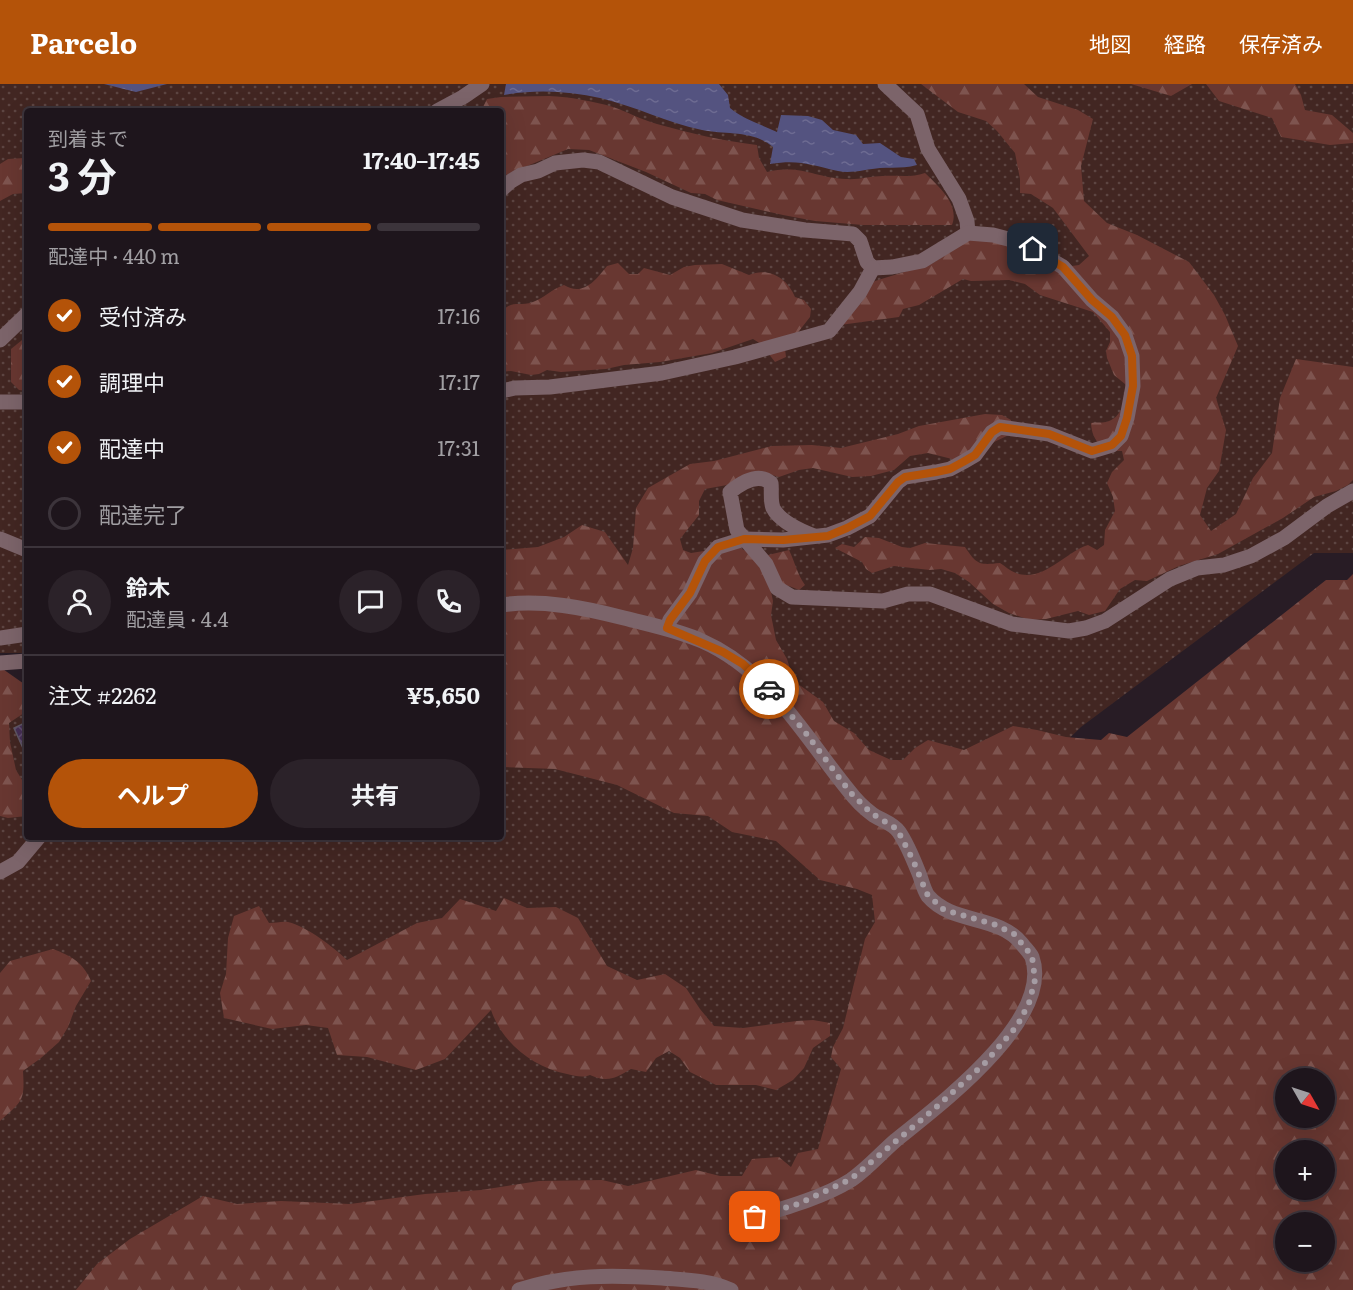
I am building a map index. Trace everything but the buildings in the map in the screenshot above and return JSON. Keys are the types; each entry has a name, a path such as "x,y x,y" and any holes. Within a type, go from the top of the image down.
{"street":[{"path":"443,108 482,84"},
{"path":"885,84 917,114 928,149 959,199 969,233"},
{"path":"504,187 521,175 538,171 555,163 583,160 599,162 672,197 742,220 804,230 853,234 860,241 867,262 873,268 922,261 969,233 993,235 1033,249 1063,267 1092,300 1112,317 1125,335 1132,356 1133,386 1121,436 1112,445 1092,451 1049,434 1000,427 992,432 975,455 950,469 905,477 898,482 870,516 828,536 783,540 744,539 718,547 705,561 690,593 670,620 667,628"},
{"path":"504,390 550,387 662,372 735,357 830,331 860,292 873,268"},
{"path":"0,340 24,317"},
{"path":"0,402 24,402"},
{"path":"814,536 783,519 774,509 771,483 766,479 750,479 730,492 737,530 766,564 777,588 792,597 883,601 908,594 930,594 1012,624 1069,631 1105,621 1170,579 1197,568 1224,565 1251,556 1284,538 1353,490"},
{"path":"0,539 24,549"},
{"path":"504,605 556,604 667,628 723,652 743,664 772,692 850,792 871,813 897,829 927,894 944,910 996,925 1014,934 1032,956 1035,980 1029,1003 1017,1026 984,1064 851,1179 798,1204 755,1217"},
{"path":"0,638 24,634"},
{"path":"0,872 18,862 36,840"},
{"path":"519,1290 561,1278 614,1275 704,1281 731,1290"}],"shaded area":[{"path":"0,84 1353,84 1353,553 1314,553 1081,727 1047,760 905,814 504,600 504,108 24,108 24,653 0,653"},
{"path":"504,659 903,863 853,1169 121,1290 0,1290 0,708 24,707 24,840 504,840"}],"green space":[{"path":"921,84 1024,84 1038,97 1078,110 1093,119 1081,166 1084,201 1107,223 1137,235 1189,262 1214,295 1238,346 1216,398 1226,430 1219,471 1207,488 1200,515 1211,531 1236,514 1253,478 1272,453 1280,398 1296,359 1353,367 1353,480 1336,491 1314,497 1283,518 1218,554 1179,566 1147,581 1135,580 1120,589 1105,611 1089,615 1078,611 1046,619 1030,620 1009,613 993,604 969,582 955,573 941,569 894,566 872,573 862,562 835,548 842,544 854,547 865,537 879,538 910,548 925,543 965,547 979,563 1000,563 1016,573 1035,574 1088,545 1097,550 1104,545 1105,530 1115,511 1113,497 1107,483 1112,472 1124,460 1122,451 1100,444 1094,436 1091,423 1106,422 1116,417 1124,401 1125,384 1114,375 1107,358 1110,332 1093,312 1040,295 1025,284 1009,280 971,281 963,279 919,305 903,309 899,317 840,325 868,286 875,281 933,263 970,239 1000,243 1037,256 1059,256 1072,266 1079,265 1089,256 1053,208 1031,194 1020,193 1015,153 997,131 986,121 958,112"},
{"path":"1131,84 1192,84 1171,96"},
{"path":"1206,84 1295,84 1305,110 1332,115 1353,133 1353,143 1330,145 1281,137 1272,118 1219,101"},
{"path":"501,97 573,98 613,107 669,127 757,145 759,158 767,172 799,170 851,179 925,173 950,203 954,217 952,225 863,225 815,221 783,215 717,200 705,194 691,193 646,172 589,150 568,149 504,176 504,108 482,108 487,99"},
{"path":"24,158 24,193 13,194 0,201 0,164 8,159"},
{"path":"618,263 629,274 638,274 644,268 670,275 684,267 722,264 749,275 770,273 787,284 795,297 804,300 811,309 810,317 785,349 786,357 775,362 761,344 753,339 712,353 660,362 606,369 561,372 547,370 531,375 504,372 504,309 512,304 533,302 564,285 577,289 583,288 594,281 607,266"},
{"path":"24,338 24,391 19,390 11,382 11,349"},
{"path":"985,414 1002,415 1011,420 1011,434 956,460 928,453 910,456 894,470 871,476 852,477 813,468 779,477 765,473 727,485 705,489 699,501 699,515 680,539 683,550 691,553 736,546 746,551 768,555 789,550 805,585 799,590 789,586 770,587 773,601 771,615 776,640 787,659 794,681 823,702 834,721 854,733 869,750 891,760 903,760 915,748 928,740 964,750 1013,726 1066,737 1101,740 1109,733 1127,737 1326,580 1347,580 1353,574 1353,1290 76,1290 97,1264 130,1239 203,1196 237,1204 281,1201 350,1204 425,1194 481,1190 539,1181 602,1180 628,1186 696,1170 720,1176 742,1176 752,1159 779,1157 791,1167 798,1153 818,1149 841,1069 831,1057 833,1047 843,1028 865,939 875,922 872,895 820,880 776,841 732,832 708,816 674,813 617,785 555,769 504,767 504,550 538,547 564,537 582,525 605,532 628,565 633,548 636,508 648,488 690,464 714,461 772,446 812,445 841,448 898,434 919,426"},
{"path":"0,667 24,684 24,713 9,723 10,742 16,770 24,783 24,816 8,818 0,816"},
{"path":"504,898 527,908 556,907 578,918 607,966 637,980 665,974 686,988 714,1026 743,1028 813,1020 830,1023 830,1036 813,1048 804,1068 793,1080 776,1090 756,1085 716,1085 690,1072 680,1058 669,1051 656,1058 646,1072 631,1069 621,1075 606,1079 554,1071 520,1052 503,1033 491,1010 445,1059 416,1070 367,1057 337,1055 328,1028 306,1025 272,1029 224,1018 220,993 226,974 228,938 234,916 259,906 269,923 288,922 304,928 347,960 417,923 442,918 460,899 496,911"},
{"path":"53,949 76,960 91,981 59,1042 23,1071 23,1089 20,1100 0,1121 0,973 10,961"}],"water":[{"path":"104,84 167,84 136,92"},
{"path":"506,84 719,84 728,95 730,108 747,119 777,132 781,115 808,116 822,120 833,130 856,135 863,144 880,143 901,157 914,159 917,165 848,172 797,162 770,164 773,147 748,135 689,127 613,101 564,92 540,91 504,95"}],"way so far":[{"path":"755,1217 798,1204 851,1179 933,1110 984,1064 1017,1026 1029,1003 1035,980 1032,956 1014,934 996,925 944,910 927,894 897,829 871,813 850,792 769,689"}],"route":[{"path":"769,689 743,664 723,652 702,641 667,628 670,620 690,593 705,561 718,547 744,539 783,540 828,536 847,528 870,516 898,482 905,477 950,469 975,455 992,432 1000,427 1049,434 1092,451 1112,445 1121,436 1133,386 1132,356 1125,335 1112,317 1092,300 1063,267 1033,249"}]}
